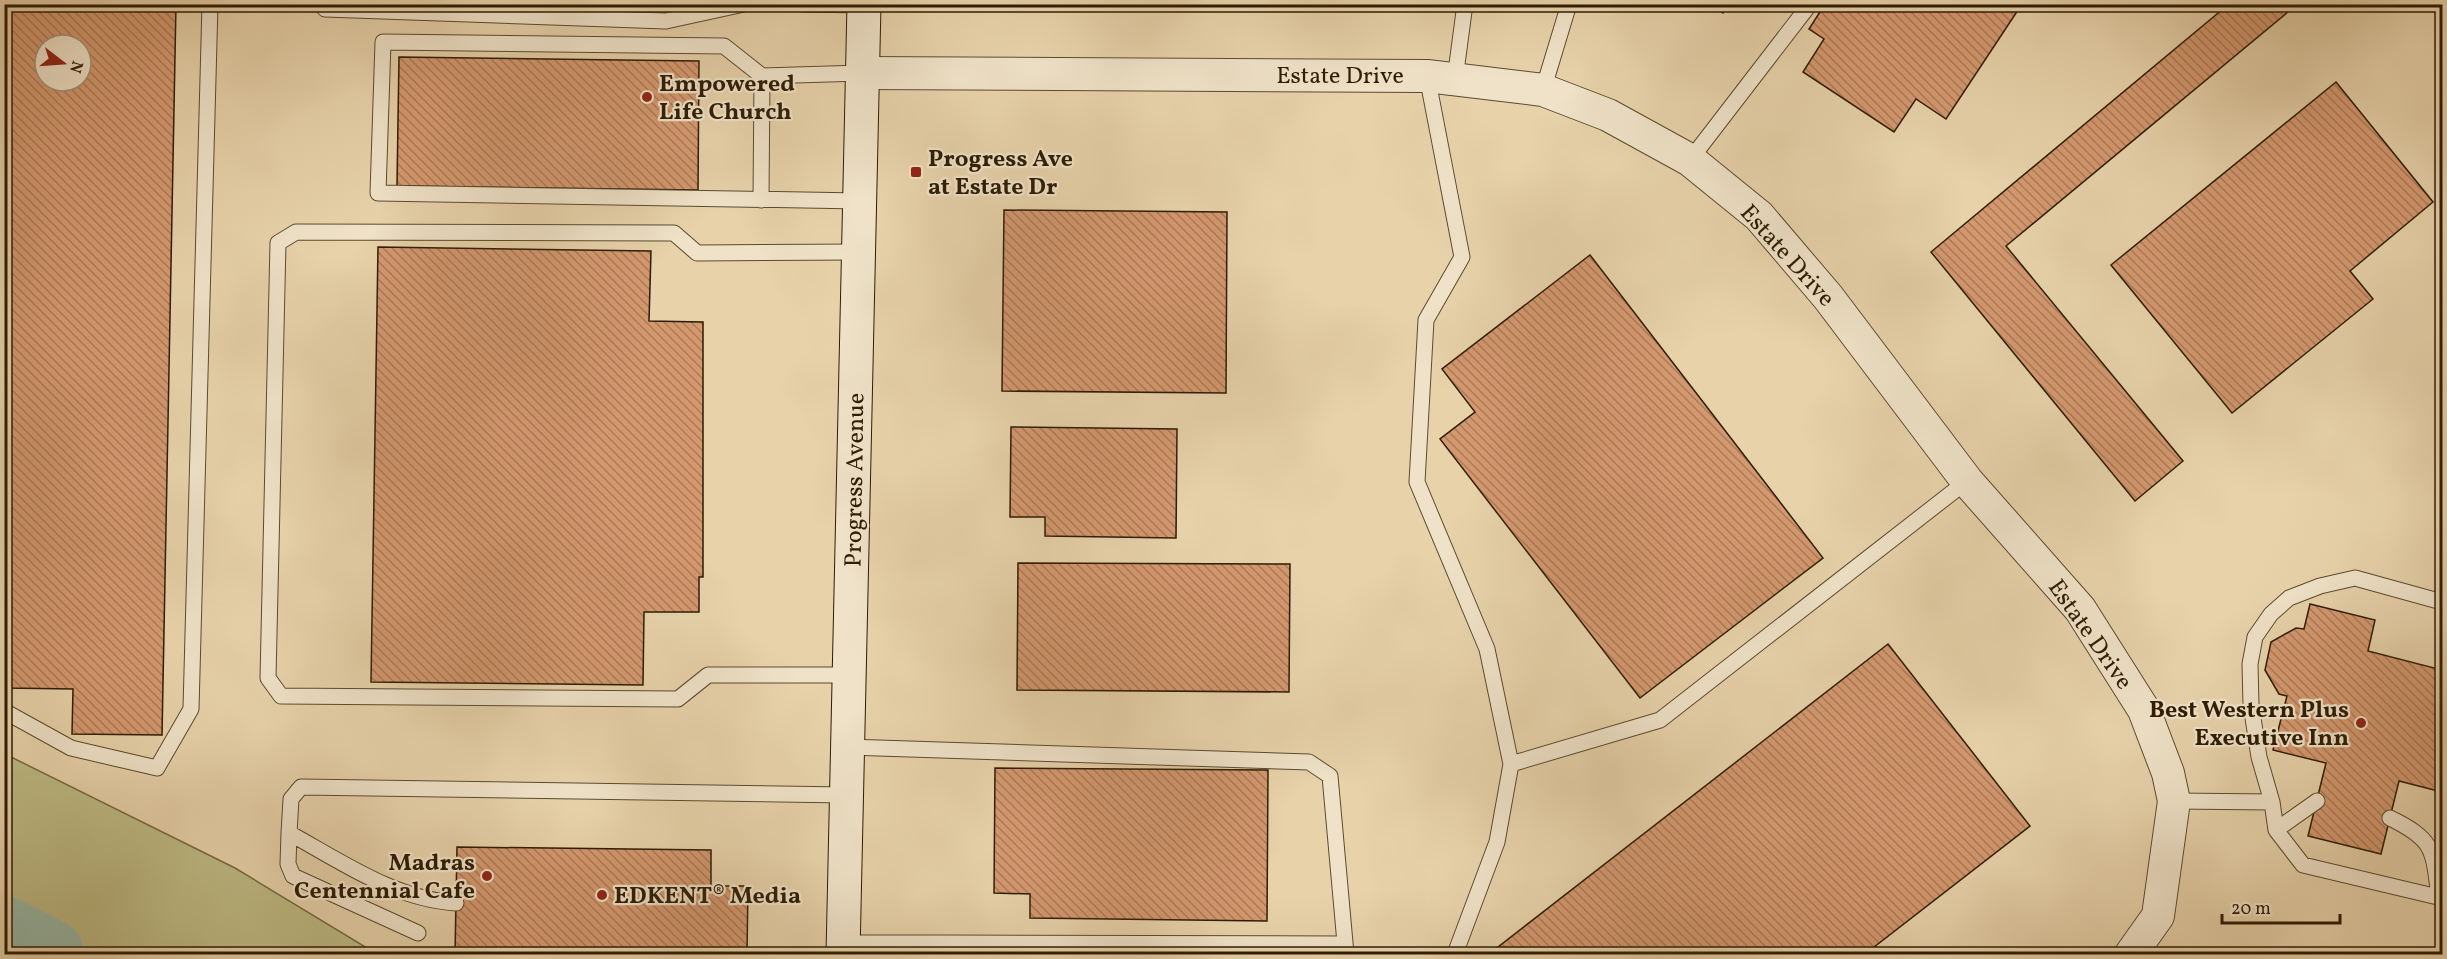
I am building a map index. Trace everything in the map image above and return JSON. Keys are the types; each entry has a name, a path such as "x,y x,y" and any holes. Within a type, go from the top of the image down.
{"main road":[{"name":"Progress Avenue","path":"843,949 864,5"}],"street":[{"name":"Estate Drive","path":"862,74 1441,77 1543,90 1608,115 1689,160 1759,216 1828,297 1967,481 2080,609 2144,710 2168,773 2174,801 2158,916 2131,954"}],"lane":[{"path":"4,711 71,748 157,768 191,709 210,4"},
{"path":"321,4 325,9 666,21 744,4"},
{"path":"803,4 864,5"},
{"path":"1455,954 1497,842 1510,764 1486,649 1417,482 1426,320 1462,257 1441,77 1465,4"},
{"path":"1543,90 1569,4"},
{"path":"1689,160 1810,4"},
{"path":"860,201 378,193 383,42 724,46 762,76 862,74"},
{"path":"761,200 762,76"},
{"path":"849,675 708,675 678,699 281,696 268,678 279,243 296,232 674,233 697,253 859,252"},
{"path":"1510,764 1660,720 1967,481"},
{"path":"2390,818 2416,830 2433,854 2441,897 2303,865 2276,830 2272,802 2259,757 2251,705 2250,664 2255,637 2271,614 2289,598 2320,585 2355,578 2442,602"},
{"path":"843,949 1345,949 1330,776 1309,762 847,747"},
{"path":"418,933 293,876 288,864 291,799 301,787 846,795"},
{"path":"2174,801 2272,802"},
{"path":"2276,830 2317,801"},
{"path":"290,833 388,887 429,901 456,903"}],"shaded area":[{"path":"5,754 235,868 377,954 5,954"}],"building":[{"path":"4,4 176,4 162,735 72,734 73,689 4,688"},
{"path":"1710,4 1729,4 1723,13"},
{"path":"1825,4 2022,4 1946,119 1916,99 1894,132 1803,72 1824,39 1809,29"},
{"path":"2229,4 2292,4 2294,7 2006,246 2183,461 2135,501 1931,252"},
{"path":"399,57 699,61 698,190 397,186"},
{"path":"2336,82 2433,202 2350,271 2373,299 2232,413 2111,265"},
{"path":"1004,210 1227,212 1226,393 1002,391"},
{"path":"378,247 651,251 649,321 703,322 703,577 699,577 699,612 644,612 643,685 371,682"},
{"path":"1590,255 1823,558 1640,698 1440,439 1475,412 1442,369"},
{"path":"1011,427 1177,429 1176,538 1045,536 1045,517 1010,517"},
{"path":"1018,563 1290,564 1289,692 1017,690"},
{"name":"Best Western Plus Executive Inn","path":"2310,604 2375,620 2368,651 2442,670 2442,792 2399,781 2381,854 2308,836 2326,763 2273,750 2287,696 2279,694 2265,670 2271,642 2296,628 2304,629"},
{"path":"1888,644 2030,826 1865,954 1489,954"},
{"path":"995,768 1268,770 1267,921 1030,918 1030,894 994,893"},
{"name":"EDKENT® Media","path":"457,847 711,850 711,886 748,886 747,954 455,954"}],"waterway":[{"path":"4,931 49,954"}],"place":[{"name":"Empowered Life Church","path":"647,97"},
{"name":"Progress Ave at Estate Dr","path":"916,172"},
{"name":"Best Western Plus Executive Inn","path":"2361,723"},
{"name":"Madras Centennial Cafe","path":"487,876"},
{"name":"EDKENT® Media","path":"602,895"}]}
